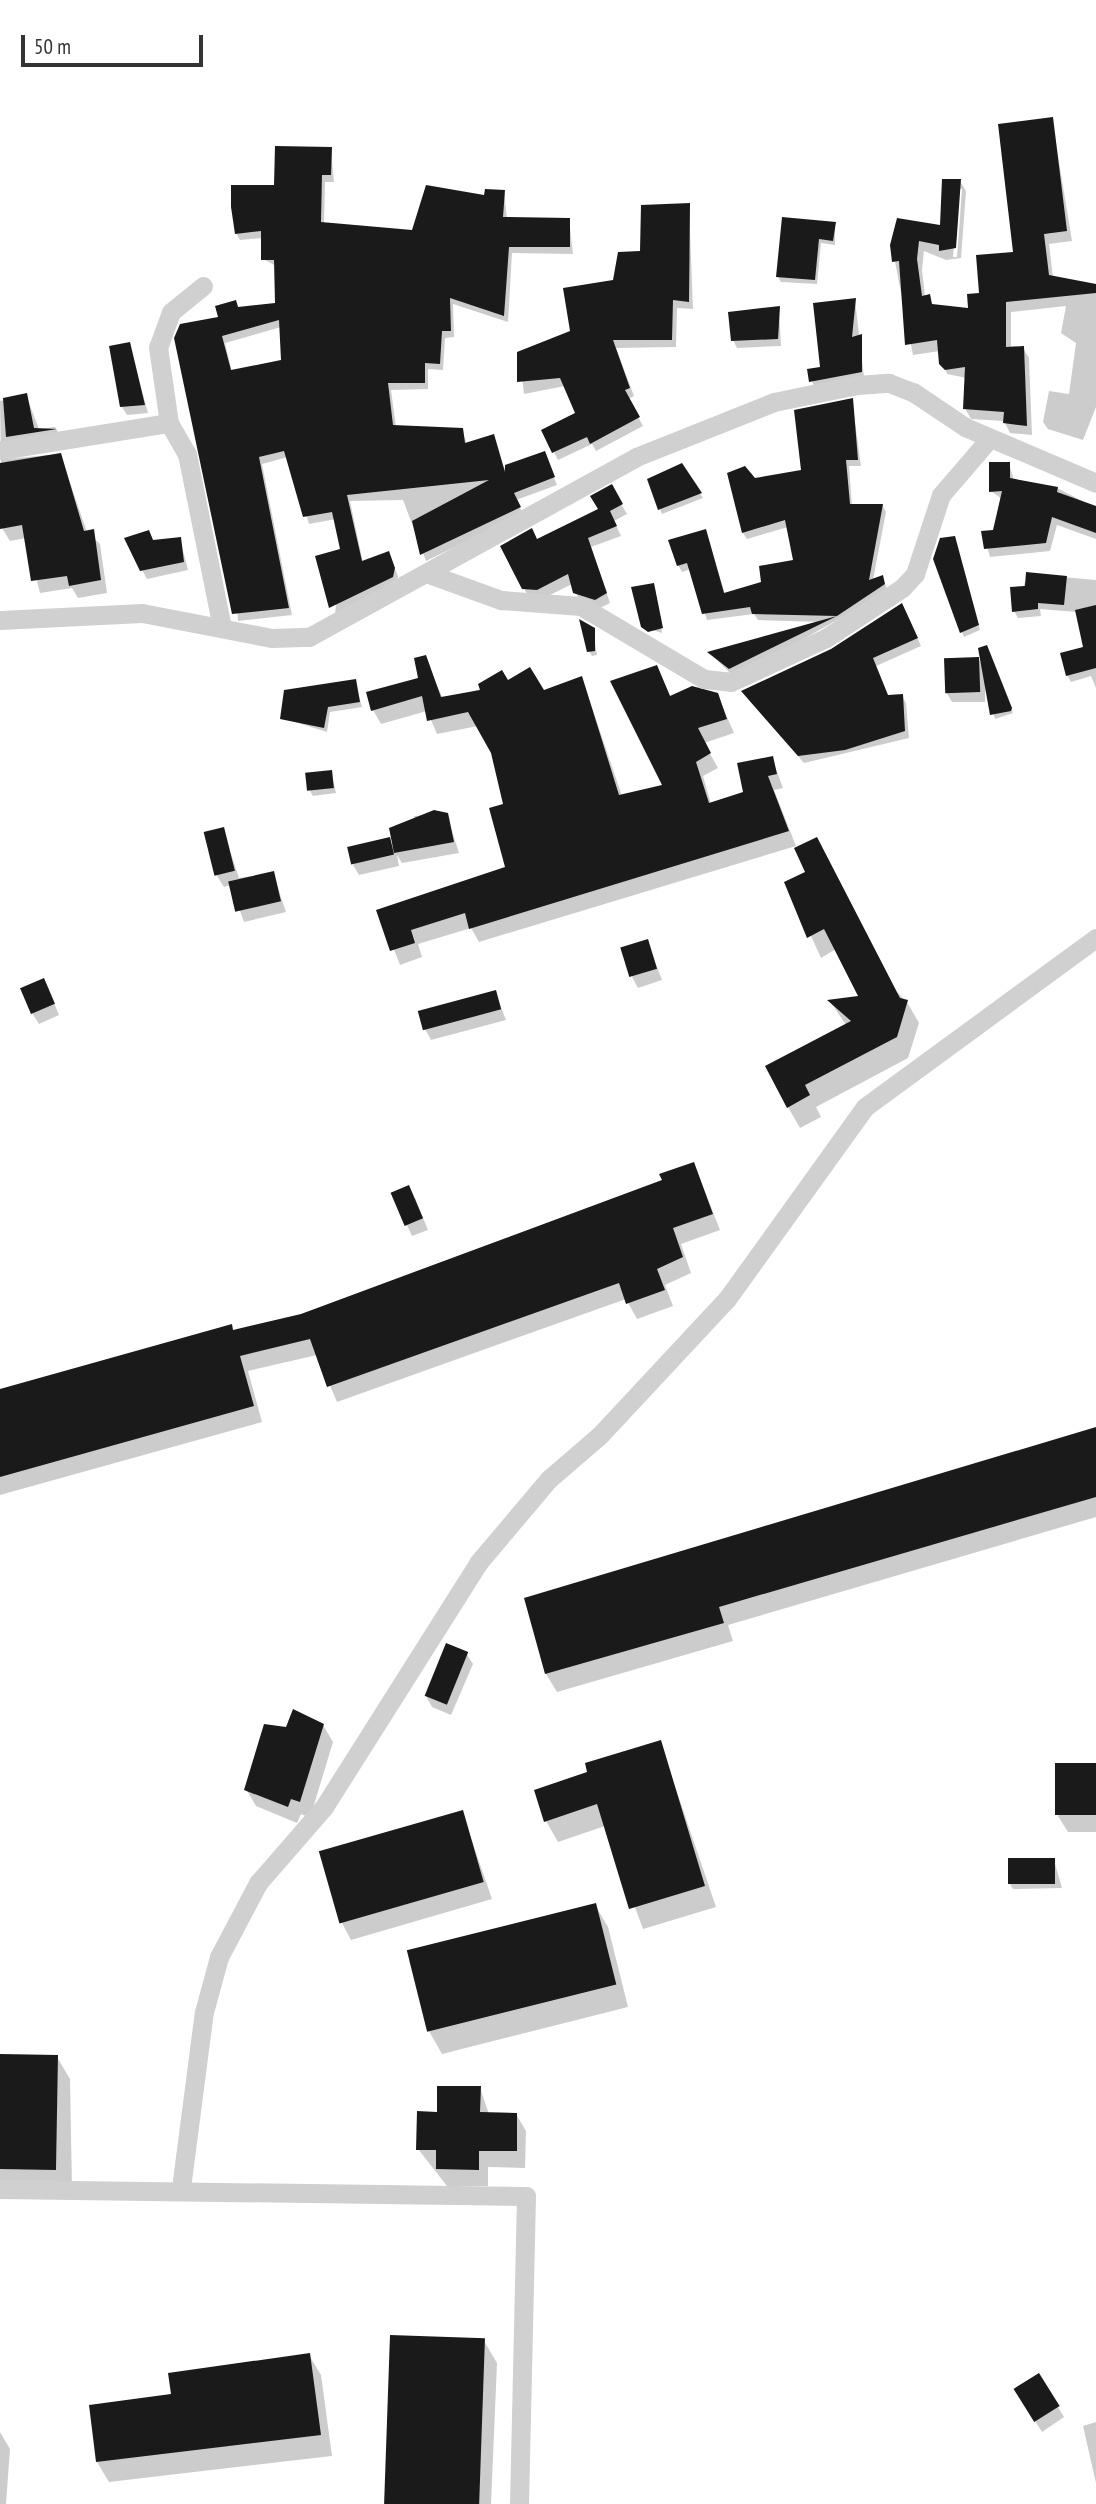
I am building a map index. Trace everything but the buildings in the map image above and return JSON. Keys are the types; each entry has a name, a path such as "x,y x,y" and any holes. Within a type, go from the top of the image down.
{"street":[{"path":"203,286 171,312 158,347 169,423 187,454 222,627"},
{"path":"0,621 142,613 222,627 309,637 429,575 636,457 774,402 889,383 990,438 1096,483"},
{"path":"0,450 169,423"},
{"path":"429,575 501,600 581,606 705,679 731,682 826,638 902,589 915,574 941,495 990,438"},
{"path":"181,2188 204,2011 219,1957 258,1883 324,1807 478,1563 549,1479 600,1435 727,1299 865,1107 1096,938"},
{"path":"0,2189 181,2188 526,2196 519,2504"}]}
